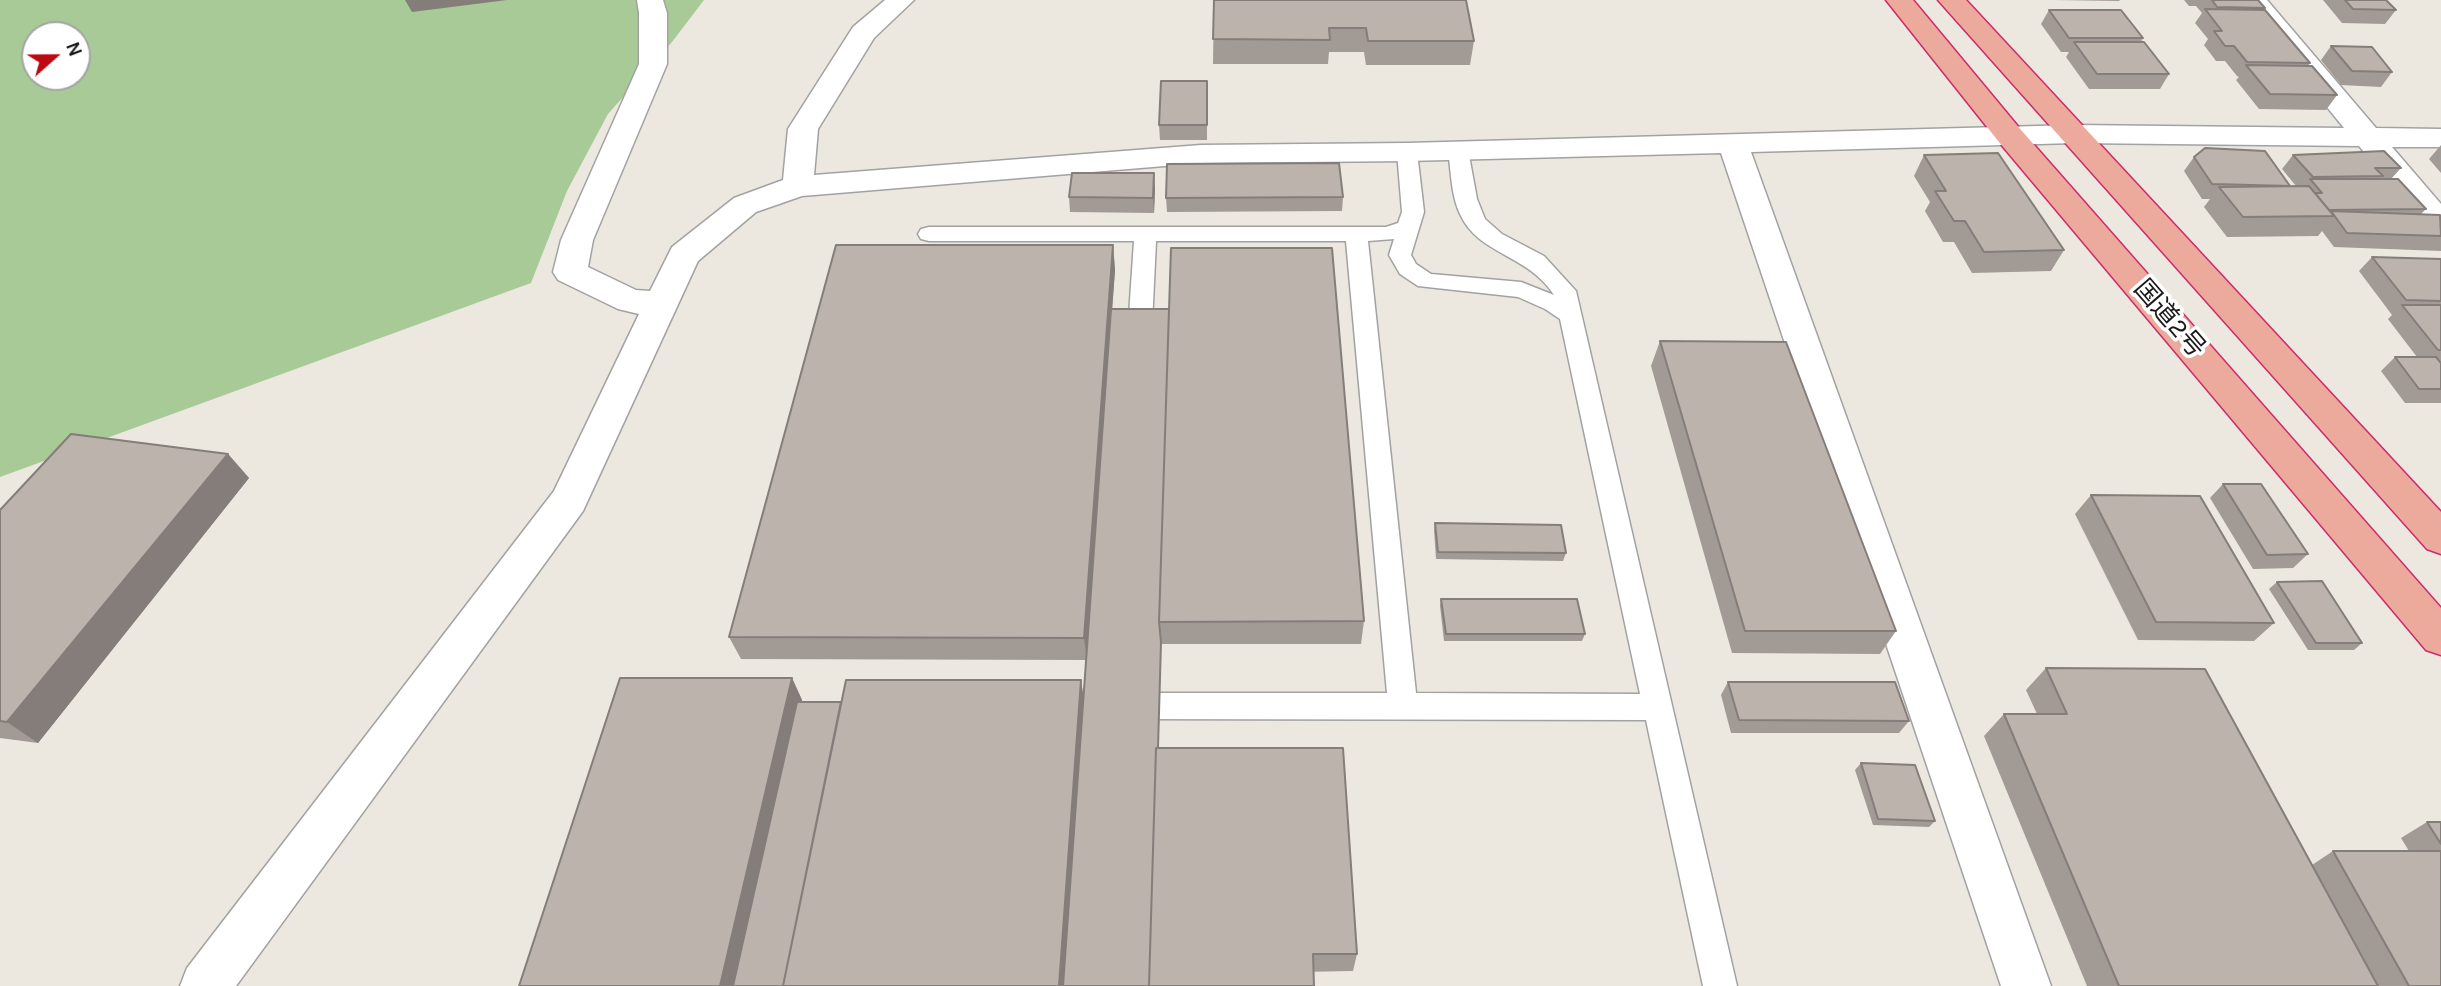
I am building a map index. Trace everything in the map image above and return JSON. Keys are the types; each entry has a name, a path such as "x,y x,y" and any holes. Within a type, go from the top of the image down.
{"highway":[{"name":"国道2号","path":"1899,0 2010,136 2441,637"},
{"name":"国道2号","path":"1951,0 2441,538"}],"street":[{"path":"650,0 653,13 653,64 577,240 570,272 631,301 659,303"},
{"path":"798,186 803,129 863,33 901,0"},
{"path":"2253,0 2441,225"},
{"path":"205,986 569,500 659,303 684,255 746,205 798,186 1201,154 1407,152 2075,134 2441,138"},
{"path":"1733,144 2026,986"}],"lane":[{"path":"1458,150 1470,214 1481,230 1493,242 1525,254 1548,271 1565,291 1720,986"},
{"path":"1407,152 1413,212 1400,255 1408,269 1426,281 1521,290 1553,303 1570,315"},
{"path":"929,234 1356,235 1386,234 1408,228"},
{"path":"1138,374 1145,235"},
{"path":"1356,235 1403,706"},
{"path":"1119,705 1658,707"}],"green space":[{"path":"0,0 704,0 672,42 608,114 567,191 531,283 0,477"}],"building":[{"path":"1214,0 1466,0 1474,41 1368,41 1366,28 1329,28 1330,40 1213,39"},
{"path":"2212,0 2258,0 2265,8 2217,7"},
{"path":"2345,0 2386,0 2396,10 2353,9"},
{"path":"2205,9 2265,10 2310,63 2247,62 2234,46 2225,46 2214,31 2222,31"},
{"path":"2049,10 2121,10 2143,38 2069,38"},
{"path":"2074,42 2144,42 2169,74 2097,74"},
{"path":"2331,46 2372,47 2392,72 2352,71"},
{"path":"2246,65 2312,66 2337,95 2270,94"},
{"path":"1161,81 1207,81 1207,125 1159,125"},
{"path":"2205,148 2265,151 2290,186 2212,184 2194,157"},
{"path":"2384,151 2401,168 2375,168 2383,176 2313,177 2293,155"},
{"path":"1998,153 2064,250 1984,252 1965,221 1954,221 1935,191 1946,191 1924,155"},
{"path":"1339,163 1343,197 1166,198 1167,164"},
{"path":"1072,173 1154,173 1153,198 1069,197"},
{"path":"2310,179 2398,179 2426,209 2329,210 2315,193 2322,193"},
{"path":"2309,186 2334,216 2243,217 2219,187"},
{"path":"2331,211 2440,215 2441,236 2347,233"},
{"path":"836,245 1113,245 1084,638 729,637"},
{"path":"1171,248 1332,248 1364,621 1159,622"},
{"path":"2372,257 2441,259 2441,301 2406,300"},
{"path":"2402,305 2441,305 2441,350 2438,350"},
{"path":"1111,309 1169,309 1149,986 1063,986"},
{"path":"1660,341 1786,342 1896,631 1745,631"},
{"path":"2395,357 2436,357 2441,363 2441,389 2419,389"},
{"path":"71,434 228,454 7,722 0,721 0,510"},
{"path":"2223,484 2261,484 2308,554 2267,555"},
{"path":"2091,495 2200,496 2274,623 2156,622"},
{"path":"1435,523 1561,525 1566,553 1438,552"},
{"path":"2322,581 2362,643 2316,643 2277,582"},
{"path":"1441,599 1577,599 1585,634 1446,634"},
{"path":"2046,668 2205,669 2378,986 2119,986 2004,714 2067,714"},
{"path":"620,678 792,678 720,986 519,986"},
{"path":"846,680 1081,680 1059,986 783,986"},
{"path":"1728,682 1895,682 1909,721 1739,720"},
{"path":"797,702 841,702 783,986 733,986"},
{"path":"1156,748 1343,748 1357,954 1313,954 1314,986 1149,986"},
{"path":"1861,763 1915,765 1935,821 1878,819"},
{"path":"2427,822 2441,822 2441,844"},
{"path":"2333,851 2441,851 2441,986 2409,986"}]}
